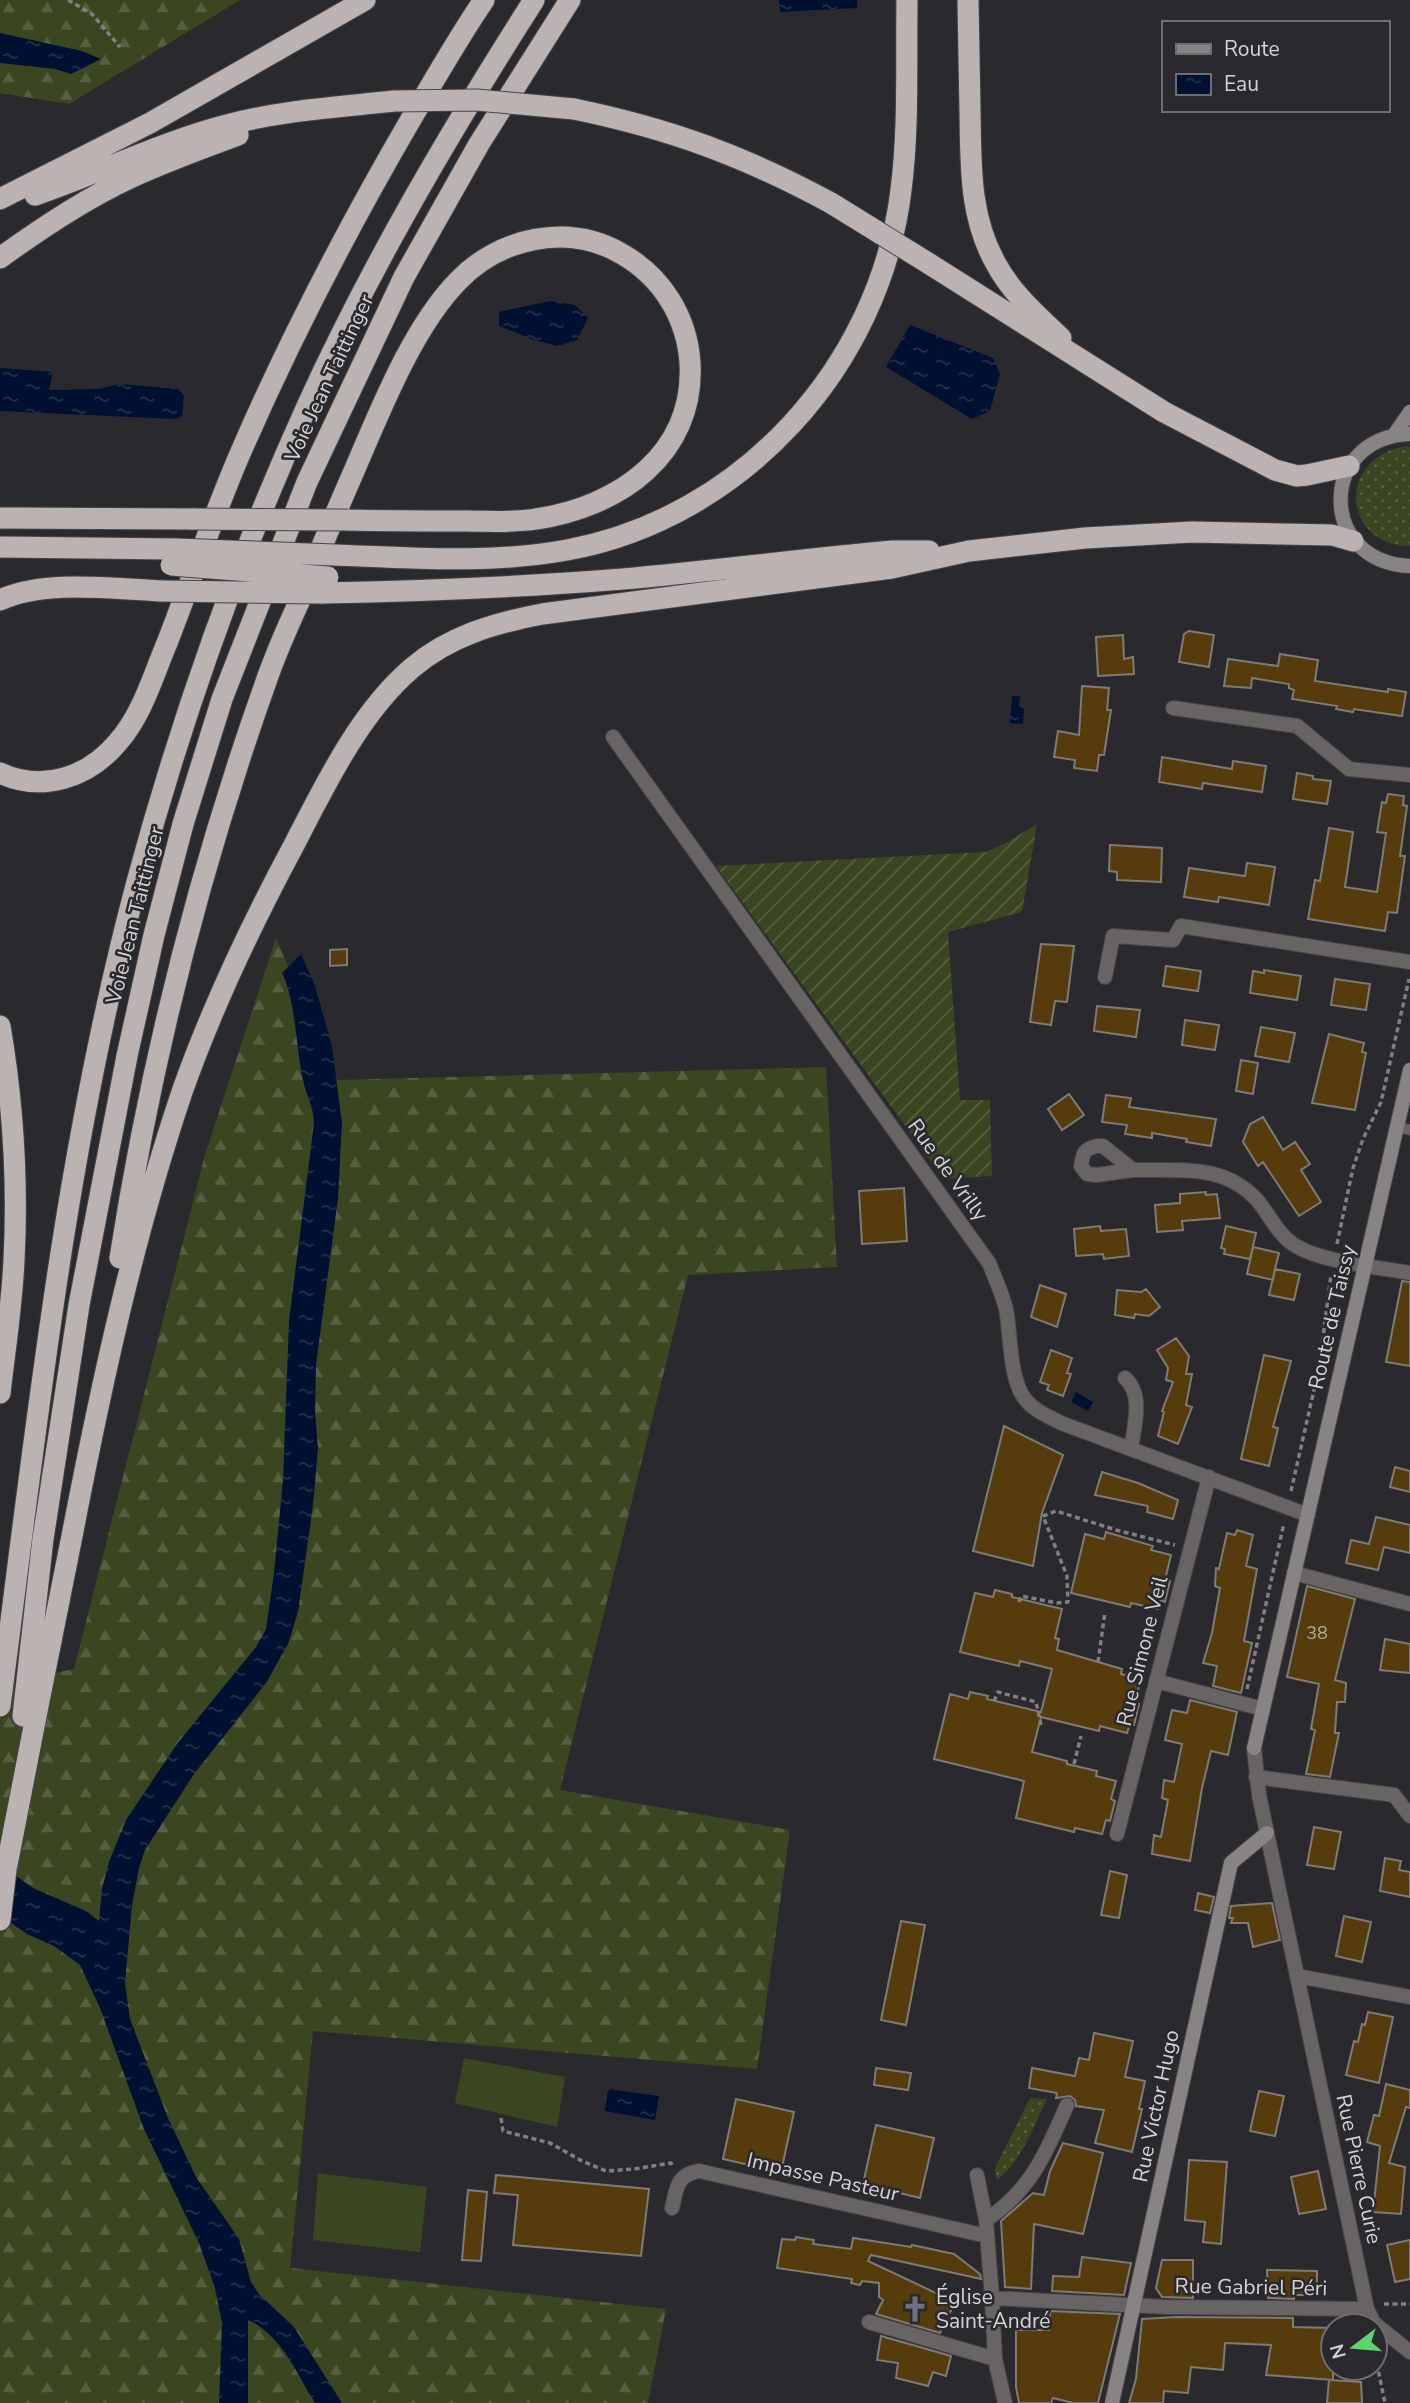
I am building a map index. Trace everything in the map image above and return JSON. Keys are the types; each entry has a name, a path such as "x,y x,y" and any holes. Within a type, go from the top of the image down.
{"highway":[{"path":"0,199 150,123 365,0"},
{"path":"0,773 30,781 67,778 95,764 125,732 142,703 239,457 320,285 390,155 484,0"},
{"name":"Voie Jean Taittinger","path":"0,1706 60,1264 87,1110 134,894 180,736 216,629 309,402 421,186 485,76 534,0"},
{"name":"Voie Jean Taittinger","path":"0,1918 43,1539 79,1306 153,934 183,824 222,699 274,562 354,379 404,277 440,212 570,0"},
{"path":"0,547 173,557 335,555 464,560 532,555 595,544 649,526 715,492 759,458 802,415 844,356 870,304 882,272 901,192 906,115 907,0"},
{"path":"968,0 973,193 981,230 995,264 1014,292 1090,367"},
{"path":"0,207 229,124 271,115 394,101 477,100 574,109 657,128 703,143 752,163 831,203 1164,412 1275,470 1297,476 1349,466"},
{"path":"0,258 89,200 159,165 245,133 349,106"},
{"path":"0,518 193,519 348,520 536,520 590,505 630,484 658,460 668,447 683,415 690,387 687,341 678,314 662,288 628,257 614,249 583,239 527,240 502,249 473,267 443,297 425,324 377,418 269,673 211,850 179,966 156,1062 130,1196 93,1426 7,1865"},
{"path":"93,1426 136,1244 163,1151 201,1042 247,935 303,828 358,732 377,704 425,657 482,628 509,621 593,607 892,568 970,551 1085,538 1178,532 1332,536 1353,541"},
{"path":"0,600 47,589 162,591 324,585 436,591 624,579 893,551 970,551"},
{"path":"173,557 324,585"},
{"path":"0,1026 9,1090 16,1204 14,1262 0,1393"}],"street":[{"path":"1394,435 1410,412"},
{"path":"1410,434 1394,435 1376,441 1361,451 1349,466 1340,496 1345,527 1353,541 1379,561 1410,566"},
{"path":"1394,565 1410,578"},
{"path":"1173,708 1297,726 1349,769 1410,775"},
{"name":"Rue de Vrilly","path":"613,737 989,1263 1005,1306 1015,1375 1027,1402 1061,1423 1308,1515"},
{"path":"1105,977 1113,936 1173,940 1181,926 1410,962"},
{"name":"Route de Taissy","path":"1294,1573 1365,1264 1403,1129 1410,1070"},
{"path":"1133,1170 1204,1171 1237,1182 1258,1202 1285,1237 1306,1251 1410,1273"},
{"path":"1125,1378 1132,1384 1136,1401 1132,1449"},
{"name":"Rue Simone Veil","path":"1117,1834 1209,1477"},
{"path":"1156,1681 1263,1709 1294,1573 1410,1604"},
{"name":"Rue Pierre Curie","path":"1263,1709 1254,1748 1256,1777 1367,2307 1374,2323 1410,2352"},
{"path":"1256,1777 1394,1795 1410,1816"},
{"name":"Rue Victor Hugo","path":"1112,2403 1231,1863 1267,1833"},
{"path":"1297,1976 1410,1997"},
{"path":"986,2220 1020,2192 1042,2162 1068,2105"},
{"name":"Impasse Pasteur","path":"683,2178 688,2173 699,2171 987,2236"},
{"path":"977,2175 986,2220 995,2359 1005,2403"},
{"path":"672,2208 679,2181 683,2178"},
{"name":"Rue Gabriel Péri","path":"992,2298 1134,2305 1367,2307"},
{"path":"869,2322 960,2351 995,2359"}],"path":[{"path":"68,0 93,14 120,47"},
{"path":"1244,1704 1319,1368 1325,1305 1353,1168 1363,1139 1381,1102 1410,973"},
{"path":"1019,1602 1021,1596 1056,1603 1068,1602 1067,1576 1043,1516 1056,1511 1115,1533 1190,1548"},
{"path":"1098,1662 1105,1612"},
{"path":"993,1700 998,1692 1036,1702 1041,1726"},
{"path":"1074,1764 1081,1737"},
{"path":"501,2118 503,2132 550,2143 606,2171 671,2163 683,2178"},
{"path":"1367,2307 1410,2304"},
{"path":"1381,2382 1385,2403"}],"green space":[{"path":"0,0 240,0 69,104 0,93"},
{"path":"1410,447 1410,546 1388,542 1371,532 1361,518 1356,501 1358,483 1367,467 1383,454"},
{"path":"1037,824 1022,912 948,932 960,1100 990,1100 992,1176 944,1179 716,866 986,852"},
{"path":"276,938 337,1080 826,1067 837,1267 688,1275 560,1790 790,1830 757,2069 313,2031 290,2268 666,2309 648,2403 0,2403 0,1684 74,1669 205,1155"},
{"path":"464,2058 565,2077 557,2127 455,2103"},
{"path":"1030,2098 1047,2099 1020,2153 997,2180 995,2168"},
{"path":"318,2173 427,2187 420,2252 313,2240"}],"water":[{"path":"779,0 857,0 857,8 780,12"},
{"path":"0,33 82,51 101,59 71,74 55,69 0,63"},
{"path":"550,301 575,305 588,318 577,340 557,346 499,326 499,312"},
{"path":"910,325 993,358 1000,374 990,411 972,419 886,367"},
{"path":"0,368 53,372 49,390 98,389 120,384 178,389 184,395 182,416 175,419 0,411"},
{"path":"1012,696 1020,696 1019,706 1024,709 1023,724 1010,723"},
{"path":"301,954 315,986 332,1046 342,1123 338,1198 316,1365 315,1412 318,1448 313,1505 298,1612 288,1644 266,1683 194,1774 145,1850 132,1905 125,1983 130,2019 168,2118 196,2177 239,2239 251,2282 259,2294 294,2327 342,2403 315,2403 279,2345 260,2326 248,2320 248,2403 219,2403 222,2323 215,2288 199,2243 144,2129 100,2008 80,1965 54,1946 27,1934 0,1915 0,1864 33,1888 86,1911 99,1921 102,1889 109,1862 126,1820 177,1744 256,1647 266,1629 283,1480 289,1321 314,1123 304,1086 290,998 282,973"},
{"path":"1076,1392 1093,1402 1088,1411 1071,1402"},
{"path":"608,2089 659,2096 655,2120 605,2111"}],"building":[{"path":"1189,631 1214,635 1209,667 1179,662 1184,634"},
{"path":"1123,635 1124,659 1133,657 1134,674 1098,676 1096,637"},
{"path":"1280,654 1318,660 1315,681 1388,692 1388,689 1406,692 1402,716 1354,709 1353,712 1336,709 1337,706 1292,699 1294,690 1289,688 1289,684 1252,678 1251,688 1224,686 1228,659 1278,666"},
{"path":"1082,686 1109,688 1107,710 1111,710 1104,755 1099,755 1097,771 1074,768 1075,760 1054,757 1058,731 1079,735"},
{"path":"1162,757 1232,769 1233,761 1266,766 1262,792 1203,783 1202,789 1159,782"},
{"path":"1297,773 1313,776 1313,779 1331,781 1327,804 1293,799"},
{"path":"1388,794 1404,796 1403,805 1407,806 1400,856 1405,856 1397,913 1388,912 1385,931 1308,919 1315,880 1320,881 1329,828 1353,832 1345,887 1377,892 1386,833 1377,832 1382,802 1386,803"},
{"path":"1110,845 1162,848 1161,882 1117,880 1117,872 1109,871"},
{"path":"1247,863 1275,867 1269,905 1219,897 1218,902 1184,897 1189,868 1245,876"},
{"path":"1041,944 1074,946 1067,1002 1055,1001 1051,1025 1030,1022"},
{"path":"347,949 347,965 330,966 330,950"},
{"path":"1166,966 1201,971 1198,991 1163,986"},
{"path":"1264,970 1301,976 1297,1000 1250,993 1253,971 1264,973"},
{"path":"1335,979 1370,984 1366,1010 1331,1005"},
{"path":"1097,1006 1140,1010 1136,1037 1094,1031"},
{"path":"1185,1020 1219,1025 1215,1050 1182,1045"},
{"path":"1261,1027 1295,1033 1289,1062 1255,1056"},
{"path":"1329,1034 1364,1043 1362,1052 1366,1053 1355,1110 1312,1103"},
{"path":"1241,1060 1258,1063 1253,1094 1236,1091"},
{"path":"1069,1094 1084,1115 1062,1130 1048,1109"},
{"path":"1106,1095 1131,1098 1129,1107 1216,1119 1211,1146 1152,1133 1152,1138 1125,1134 1127,1125 1102,1122"},
{"path":"1263,1117 1283,1150 1295,1142 1310,1164 1301,1170 1321,1202 1299,1216 1263,1162 1258,1166 1243,1142 1250,1124"},
{"path":"904,1188 907,1241 862,1244 859,1191"},
{"path":"1206,1192 1206,1195 1217,1194 1220,1218 1182,1221 1183,1230 1157,1232 1155,1205 1180,1203 1180,1194"},
{"path":"1100,1226 1101,1231 1126,1229 1129,1256 1104,1259 1103,1254 1076,1256 1074,1229"},
{"path":"1226,1226 1256,1233 1250,1259 1224,1254 1225,1249 1221,1248"},
{"path":"1253,1247 1279,1253 1275,1269 1300,1274 1294,1300 1269,1295 1272,1280 1247,1274"},
{"path":"1402,1281 1410,1282 1410,1366 1386,1362"},
{"path":"1040,1285 1066,1294 1057,1327 1031,1317"},
{"path":"1146,1289 1160,1307 1149,1316 1135,1314 1134,1318 1115,1315 1117,1290 1141,1292"},
{"path":"1176,1338 1189,1356 1186,1374 1192,1374 1186,1405 1192,1407 1178,1444 1158,1436 1164,1412 1162,1411 1173,1382 1166,1380 1168,1368 1157,1350"},
{"path":"1051,1350 1072,1358 1067,1373 1071,1374 1063,1396 1047,1390 1049,1385 1040,1382"},
{"path":"1264,1355 1291,1361 1273,1427 1278,1428 1269,1466 1241,1459"},
{"path":"1004,1426 1063,1455 1042,1513 1033,1566 973,1551"},
{"path":"1395,1467 1410,1471 1410,1492 1390,1487"},
{"path":"1102,1472 1138,1483 1178,1500 1173,1519 1147,1512 1148,1506 1095,1495"},
{"path":"1376,1517 1410,1525 1410,1553 1384,1547 1378,1570 1346,1563 1351,1540 1369,1544"},
{"path":"1237,1530 1253,1535 1246,1566 1257,1569 1244,1641 1252,1643 1241,1693 1213,1686 1217,1666 1203,1663 1212,1633 1220,1588 1215,1586 1216,1568 1219,1569 1227,1533 1235,1535"},
{"path":"1106,1532 1153,1546 1151,1550 1171,1555 1165,1580 1170,1581 1165,1602 1160,1600 1158,1609 1131,1603 1130,1607 1071,1593 1085,1534 1104,1539"},
{"path":"1307,1586 1355,1599 1335,1680 1346,1683 1345,1702 1337,1702 1335,1733 1339,1733 1330,1777 1306,1774 1315,1730 1311,1729 1319,1684 1287,1677"},
{"path":"995,1590 1062,1609 1055,1638 1059,1639 1057,1650 1122,1669 1121,1674 1141,1679 1135,1703 1139,1704 1134,1725 1130,1724 1127,1733 1100,1726 1099,1731 1041,1717 1032,1752 1097,1771 1096,1776 1116,1781 1111,1799 1115,1801 1110,1821 1106,1820 1102,1834 1075,1828 1074,1832 1016,1818 1024,1781 934,1759 950,1694 968,1699 970,1692 988,1696 987,1699 1041,1712 1052,1669 1020,1661 1019,1666 960,1652 975,1593 993,1597"},
{"path":"1385,1639 1410,1644 1410,1673 1380,1670"},
{"path":"1190,1700 1237,1712 1228,1755 1211,1751 1190,1861 1152,1854 1154,1835 1161,1837 1168,1800 1162,1798 1164,1780 1174,1782 1182,1744 1165,1740 1172,1710 1187,1713"},
{"path":"1314,1827 1341,1832 1334,1869 1307,1865"},
{"path":"1385,1858 1401,1861 1399,1870 1410,1872 1410,1897 1380,1891"},
{"path":"1110,1871 1127,1875 1119,1918 1101,1915"},
{"path":"1198,1893 1214,1897 1210,1913 1195,1910"},
{"path":"1272,1903 1280,1940 1253,1947 1248,1923 1231,1923 1231,1906"},
{"path":"1344,1916 1371,1922 1362,1962 1336,1956"},
{"path":"901,1921 925,1925 906,2025 881,2020"},
{"path":"1368,2012 1393,2017 1379,2083 1346,2075 1354,2041 1358,2042"},
{"path":"1094,2033 1133,2041 1125,2077 1145,2081 1132,2152 1095,2143 1104,2110 1076,2106 1075,2100 1070,2096 1056,2098 1057,2093 1029,2088 1032,2068 1075,2076 1079,2058 1089,2060"},
{"path":"876,2068 911,2073 908,2090 874,2085"},
{"path":"1386,2084 1410,2090 1410,2108 1406,2107 1389,2163 1405,2167 1401,2214 1373,2212 1380,2146 1367,2142 1374,2115 1379,2116"},
{"path":"1259,2091 1284,2096 1275,2136 1250,2131"},
{"path":"736,2099 794,2112 781,2172 723,2159"},
{"path":"876,2125 934,2138 920,2198 863,2184"},
{"path":"1063,2143 1103,2153 1083,2234 1034,2224 1031,2289 1005,2287 1001,2221 1033,2193 1044,2195 1050,2171"},
{"path":"1189,2160 1227,2162 1221,2244 1203,2242 1205,2222 1185,2220"},
{"path":"1318,2171 1326,2209 1299,2214 1291,2177"},
{"path":"496,2175 649,2189 641,2256 513,2245 518,2195 494,2193"},
{"path":"468,2190 487,2192 481,2261 462,2260"},
{"path":"796,2237 814,2240 813,2244 851,2249 853,2238 911,2247 912,2245 954,2254 980,2274 981,2279 871,2255 868,2261 955,2302 940,2333 876,2314 883,2300 879,2297 879,2283 862,2281 860,2285 851,2283 852,2279 777,2268 782,2239 795,2240"},
{"path":"1410,2240 1410,2279 1395,2282 1387,2245"},
{"path":"1082,2257 1131,2263 1124,2295 1052,2291 1053,2276 1079,2277"},
{"path":"1162,2260 1193,2260 1193,2298 1162,2297 1156,2288"},
{"path":"1267,2270 1317,2271 1317,2295 1294,2295 1294,2299 1268,2298"},
{"path":"1050,2311 1120,2314 1098,2403 1073,2403 1053,2398 1051,2403 1019,2403 1016,2387 1016,2330 1049,2330"},
{"path":"1293,2318 1293,2327 1319,2328 1319,2379 1266,2375 1271,2345 1225,2343 1223,2370 1191,2367 1188,2393 1164,2391 1163,2403 1129,2403 1136,2379 1142,2319"},
{"path":"881,2336 951,2356 946,2376 933,2372 928,2386 896,2378 898,2363 877,2360"},
{"path":"1329,2382 1361,2382 1362,2403 1327,2403"}],"place":[{"name":"Église Saint-André","path":"915,2309"}]}
